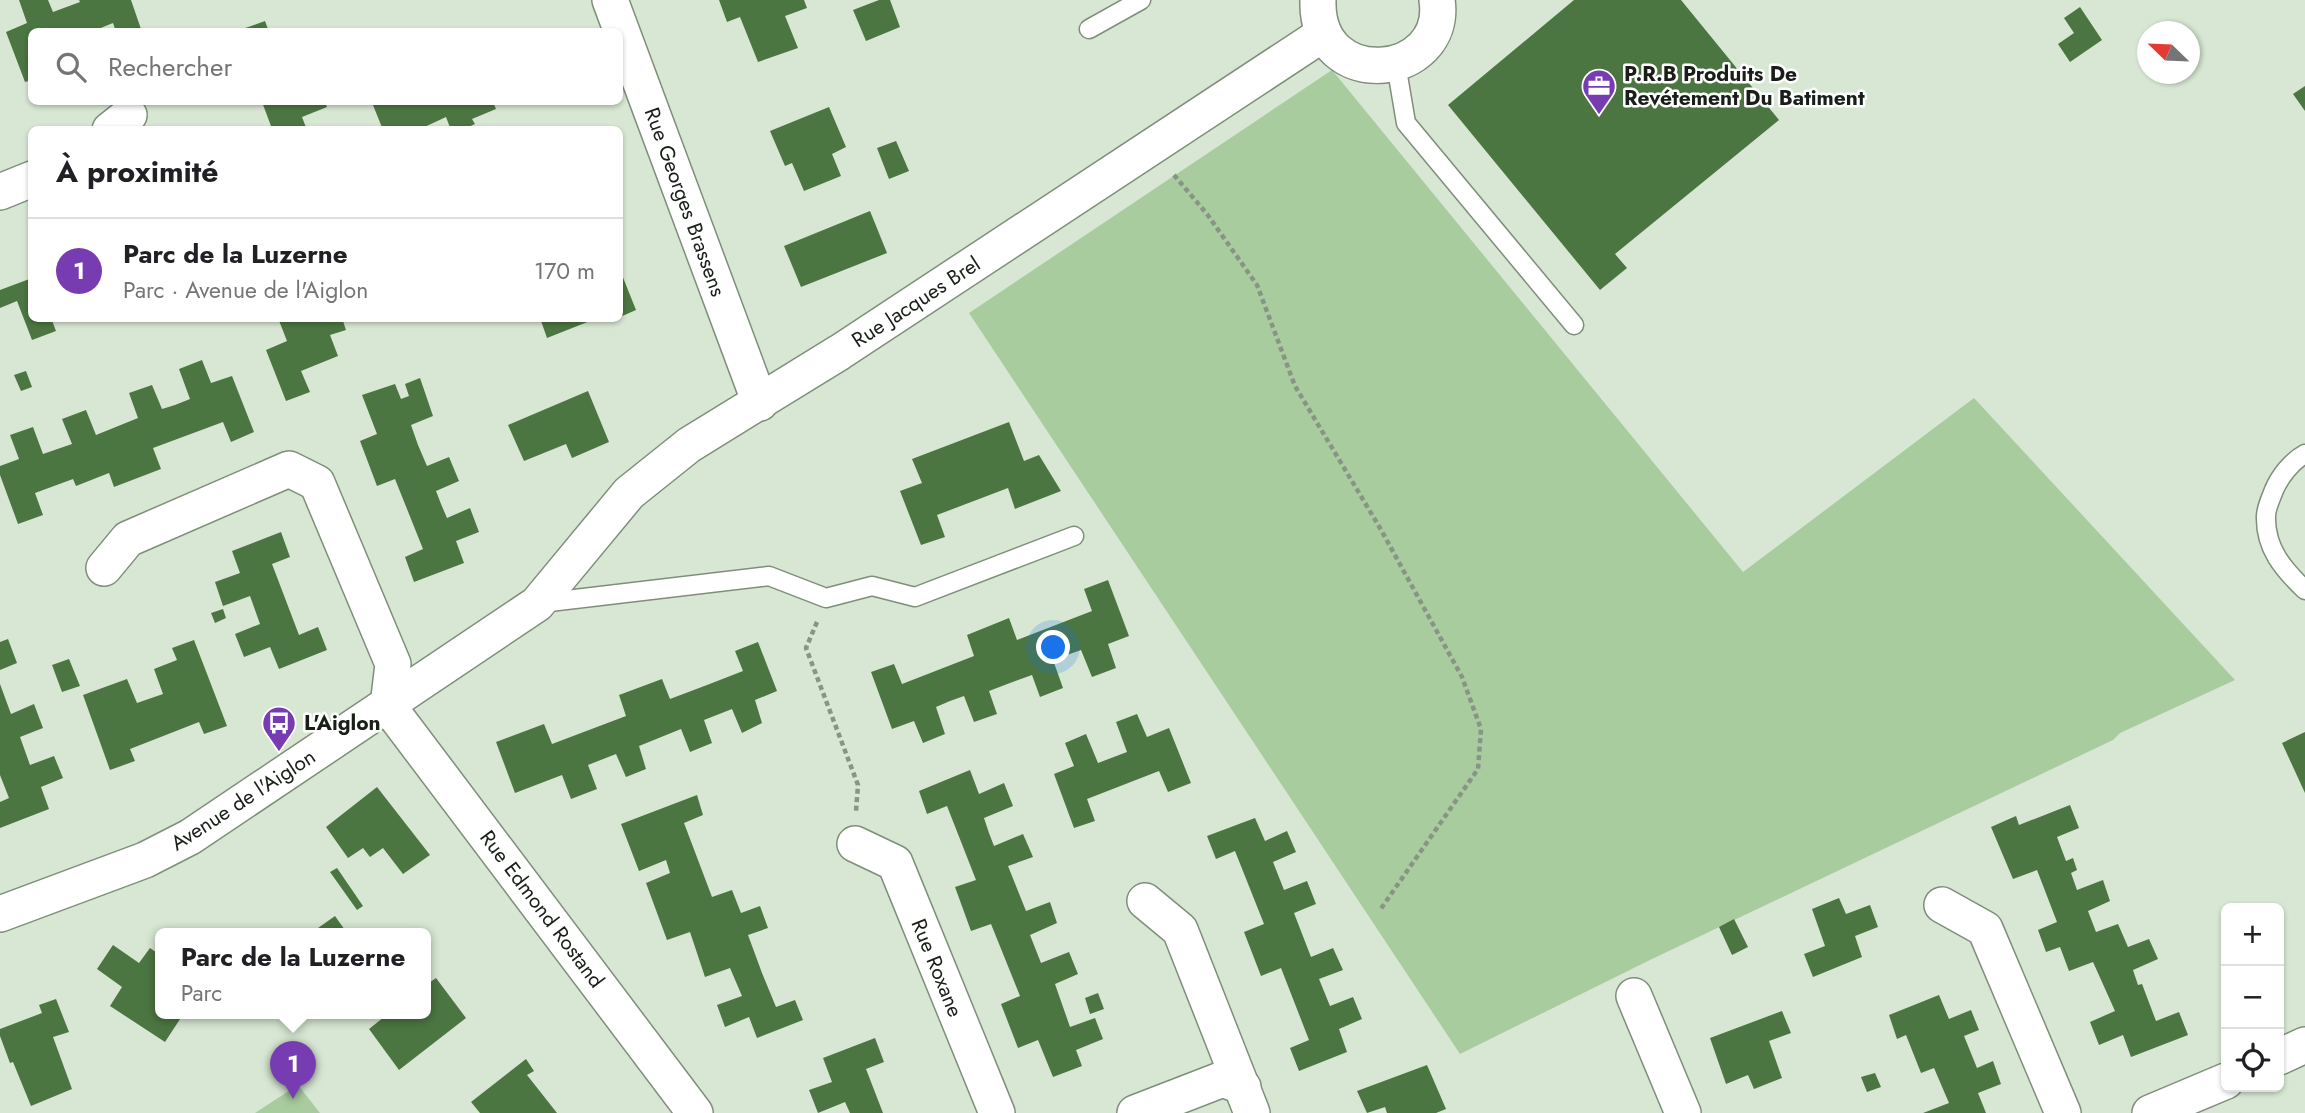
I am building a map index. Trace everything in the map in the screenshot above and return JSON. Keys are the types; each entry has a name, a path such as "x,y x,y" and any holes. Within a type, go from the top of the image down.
{"street":[{"name":"Rue Georges Brassens","path":"610,0 620,28"},
{"path":"1321,17 1336,51 1353,62 1375,67 1396,64 1421,49 1433,31 1437,0"},
{"name":"Rue Jacques Brel","path":"537,604 629,493 689,445 760,403 1151,147 1321,17"},
{"name":"Rue Georges Brassens","path":"623,35 760,403"},
{"path":"0,192 28,182"},
{"path":"104,569 128,539 289,469 317,483 358,580 393,664 388,706"},
{"name":"Avenue de l'Aiglon","path":"0,914 145,860 190,838 537,604"},
{"name":"Rue Edmond Rostand","path":"388,706 695,1113"},
{"name":"Rue Roxane","path":"855,844 895,863 997,1113"},
{"path":"1145,901 1180,930 1247,1100"},
{"path":"1942,905 1984,929 2063,1113"},
{"path":"1634,996 1683,1113"},
{"path":"2284,1055 2305,1045"},
{"path":"1135,1113 1223,1079 1247,1100"},
{"path":"2150,1113 2209,1096"}],"lane":[{"path":"1089,29 1142,0"},
{"path":"1396,64 1406,123 1574,325"},
{"path":"2305,454 2297,458 2277,482 2265,514 2270,545 2285,571 2305,590"},
{"path":"537,604 769,576 826,598 872,586 915,597 1074,536"}],"path":[{"path":"1151,147 1207,215 1257,285 1296,386 1380,528 1462,677 1481,729 1478,769 1380,910"},
{"path":"826,598 806,648 858,785 855,844"}],"green space":[{"path":"1332,70 1743,572 1974,398 2235,680 2120,733 2113,740 1652,959 1460,1054 969,313"},
{"path":"298,1085 320,1113 255,1113"}],"building":[{"path":"19,0 48,0 53,12 80,2 79,0 131,0 141,28 115,28 113,23 101,28 28,28 28,81 25,82 6,32 27,23"},
{"path":"719,0 804,0 807,8 785,16 798,48 758,62 740,17 727,22"},
{"path":"879,0 890,0 900,27 866,41 853,10"},
{"path":"1574,0 1681,0 1779,120 1615,254 1627,268 1600,290 1448,105"},
{"path":"2080,7 2102,40 2070,62 2058,44 2074,33 2064,18"},
{"path":"265,21 268,28 245,28"},
{"path":"2305,86 2305,111 2293,94"},
{"path":"263,105 327,107 302,117 305,126 271,126"},
{"path":"373,105 494,105 496,109 472,119 475,124 471,126 449,126 446,117 427,126 381,126"},
{"path":"829,107 846,147 832,154 841,176 804,191 792,163 785,166 770,131"},
{"path":"896,141 909,171 889,179 877,148"},
{"path":"870,211 887,253 801,287 784,246"},
{"path":"623,278 636,310 623,316"},
{"path":"28,280 28,322 53,322 56,331 32,340 17,301 0,308 0,290"},
{"path":"280,322 343,322 346,330 330,335 338,356 301,371 310,392 286,401 266,350 287,341"},
{"path":"541,322 587,322 547,338"},
{"path":"202,360 211,383 232,376 254,432 231,442 223,422 153,448 161,469 114,487 109,473 76,486 73,479 35,493 43,515 18,524 0,475 0,466 19,459 10,435 33,427 43,454 72,444 62,419 86,410 96,435 138,418 129,393 152,385 162,409 175,405 190,399 179,369"},
{"path":"26,371 32,387 21,391 14,375"},
{"path":"420,378 433,416 411,425 418,445 427,466 449,457 459,481 436,491 441,504 447,518 470,508 479,532 456,541 464,563 414,582 405,557 423,549 395,479 377,486 360,441 377,434 362,395 395,384 401,399 409,396 405,384"},
{"path":"588,391 609,442 572,458 566,444 524,461 508,425"},
{"path":"1009,422 1024,461 1039,455 1061,491 1015,509 1008,488 937,515 945,537 921,545 900,491 922,483 912,459"},
{"path":"281,532 290,557 272,564 299,635 318,627 327,650 279,669 270,647 244,657 235,634 260,624 250,596 223,606 215,582 240,573 232,551"},
{"path":"1108,580 1129,636 1108,644 1116,668 1092,677 1081,650 1053,660 1063,688 1040,697 1032,675 989,691 997,714 974,722 964,696 950,701 936,707 945,734 923,743 914,721 892,729 871,672 894,664 902,684 974,656 967,635 1009,618 1017,640 1092,611 1084,589"},
{"path":"223,609 226,618 215,623 211,613"},
{"path":"8,639 17,663 0,670 0,642"},
{"path":"194,640 227,726 204,734 199,722 130,749 135,761 110,770 83,695 127,679 137,703 163,694 154,669 177,660 172,648"},
{"path":"758,642 777,691 755,700 762,723 742,733 732,709 704,720 712,743 690,752 681,729 639,746 646,769 626,777 616,754 588,765 597,789 571,799 562,775 515,793 496,742 544,724 552,744 626,716 619,695 662,679 670,699 707,685 743,671 735,651"},
{"path":"69,659 80,686 62,692 52,665"},
{"path":"0,684 11,714 34,704 43,728 20,737 30,765 54,756 63,778 41,787 49,809 0,828 0,802 9,798 0,775"},
{"path":"1137,714 1147,737 1169,728 1191,783 1168,792 1159,771 1087,799 1095,821 1074,828 1054,774 1074,766 1065,743 1086,734 1098,763 1127,752 1116,722"},
{"path":"2305,732 2305,793 2282,743"},
{"path":"970,770 979,794 1004,783 1013,806 984,818 994,846 1023,834 1033,857 1008,866 1026,911 1050,902 1057,923 1030,935 1041,963 1069,952 1078,974 1055,984 1070,1027 1095,1018 1103,1039 1076,1050 1082,1066 1053,1077 1038,1040 1018,1048 1001,1004 1020,996 991,924 971,931 955,887 976,880 947,806 927,814 919,791"},
{"path":"377,787 430,855 403,874 383,848 370,857 363,848 348,858 326,827"},
{"path":"697,795 703,815 684,823 712,897 732,890 741,913 760,906 768,928 748,935 762,973 776,1007 795,1000 803,1020 757,1038 749,1017 725,1027 717,1005 742,996 730,968 705,977 690,932 667,940 646,883 670,873 666,860 639,871 621,824"},
{"path":"2070,805 2079,828 2057,837 2066,861 2073,858 2077,870 2071,873 2077,890 2103,880 2110,901 2088,911 2096,932 2118,924 2128,947 2149,939 2158,959 2133,970 2138,985 2142,984 2156,1021 2179,1012 2188,1035 2131,1057 2123,1035 2099,1045 2090,1022 2115,1011 2093,962 2069,971 2060,947 2046,952 2038,930 2057,922 2037,870 2013,879 1991,827 2016,816 2019,825"},
{"path":"1255,818 1265,841 1287,831 1296,852 1273,862 1284,890 1307,881 1316,904 1294,913 1311,957 1333,948 1343,970 1319,979 1330,1006 1353,997 1362,1019 1339,1029 1347,1052 1299,1071 1290,1048 1309,1040 1281,968 1261,976 1244,932 1264,924 1235,851 1216,859 1207,836"},
{"path":"337,868 363,906 357,910 330,872"},
{"path":"1839,898 1846,914 1870,905 1878,927 1855,936 1862,957 1813,977 1804,954 1825,946 1812,909"},
{"path":"335,916 343,928 318,928"},
{"path":"1734,919 1748,947 1732,955 1719,927"},
{"path":"113,945 139,963 150,948 155,952 155,1019 180,1019 165,1042 110,1006 122,987 97,969"},
{"path":"436,978 466,1018 399,1070 369,1029 382,1019 431,1019 431,982"},
{"path":"1098,993 1104,1009 1090,1014 1085,998"},
{"path":"1939,995 1949,1019 1971,1010 1979,1030 1964,1036 1977,1068 1993,1061 2001,1084 1978,1093 1986,1113 1923,1113 1949,1103 1934,1068 1921,1073 1906,1035 1897,1039 1889,1015"},
{"path":"56,999 69,1032 53,1037 72,1089 31,1106 13,1062 10,1063 0,1029 42,1013 39,1005"},
{"path":"1782,1011 1791,1033 1769,1041 1782,1078 1754,1089 1748,1075 1726,1084 1710,1038"},
{"path":"875,1038 884,1062 866,1069 883,1113 850,1113 845,1102 818,1113 809,1090 832,1082 823,1058"},
{"path":"526,1059 534,1071 527,1075 557,1113 480,1113 471,1102"},
{"path":"1427,1065 1446,1109 1436,1113 1387,1113 1385,1107 1367,1113 1357,1091"},
{"path":"1875,1073 1881,1087 1867,1092 1861,1077"}],"place":[{"name":"P.R.B Produits De Revétement Du Batiment","path":"1599,116"},
{"name":"L'Aiglon","path":"279,753"},
{"name":"Parc de la Luzerne","path":"293,1099"}]}
